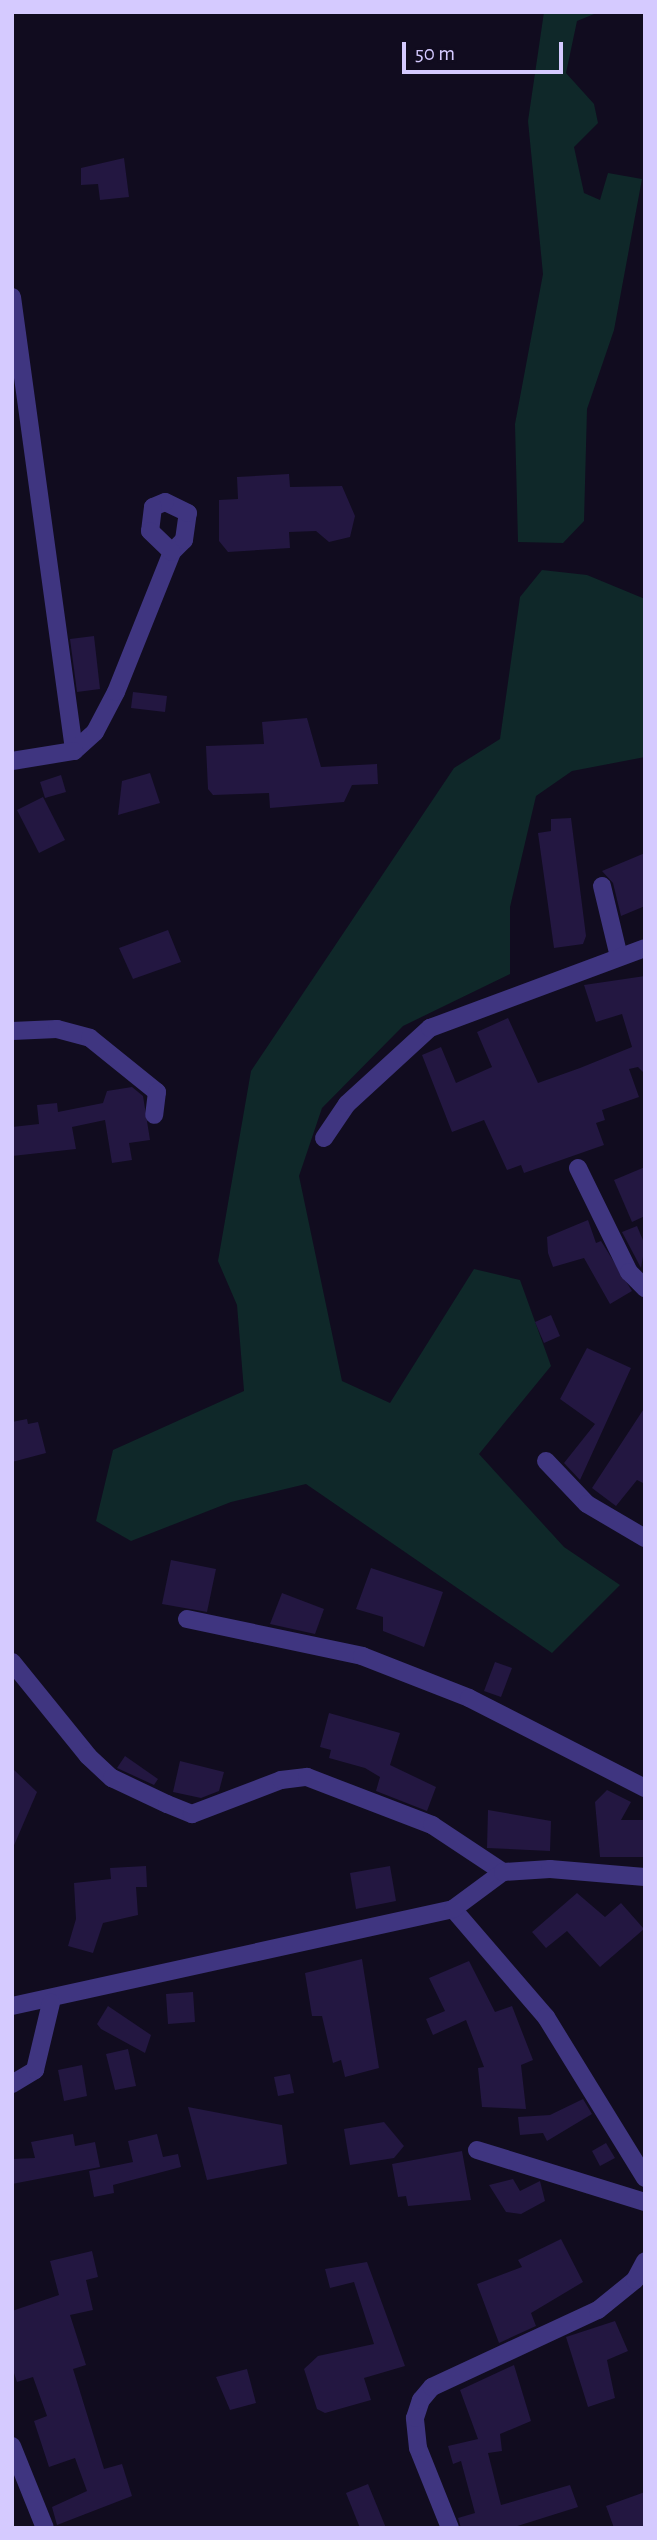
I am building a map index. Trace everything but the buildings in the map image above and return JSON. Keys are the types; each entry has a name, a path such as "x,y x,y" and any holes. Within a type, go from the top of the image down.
{"street":[{"path":"12,297 74,751"},
{"path":"12,761 74,751 95,732 117,692 172,552"},
{"path":"602,886 619,957"},
{"path":"324,1138 347,1104 413,1039 645,948"},
{"path":"12,1031 57,1029 90,1038 157,1091 153,1115"},
{"path":"578,1168 644,1292"},
{"path":"546,1461 587,1504 645,1538"},
{"path":"187,1619 362,1656 469,1698 645,1788"},
{"path":"12,1662 96,1763 167,1804 192,1814 281,1780 307,1777 432,1825 503,1872"},
{"path":"12,2006 51,2003 124,1978 453,1909 503,1872 550,1869 645,1877"},
{"path":"453,1909 545,2017 645,2178"},
{"path":"12,2084 35,2070 51,2003"},
{"path":"477,2150 645,2202"},
{"path":"450,2528 418,2448 415,2418 421,2400 432,2387 598,2310 635,2280 645,2261"},
{"path":"12,2446 45,2528"}],"green space":[{"path":"544,12 599,12 577,21 566,73 594,104 598,123 574,147 584,193 600,200 608,173 642,179 614,330 587,409 584,521 563,543 518,542 515,424 543,274 528,121"},
{"path":"542,570 587,575 645,599 645,757 572,771 536,796 510,907 510,974 403,1026 322,1108 299,1176 342,1381 390,1403 474,1269 520,1280 551,1366 479,1454 564,1547 620,1585 552,1653 306,1484 231,1502 131,1541 96,1521 113,1450 244,1391 237,1305 218,1261 251,1071 454,768 500,739 520,597"}]}
